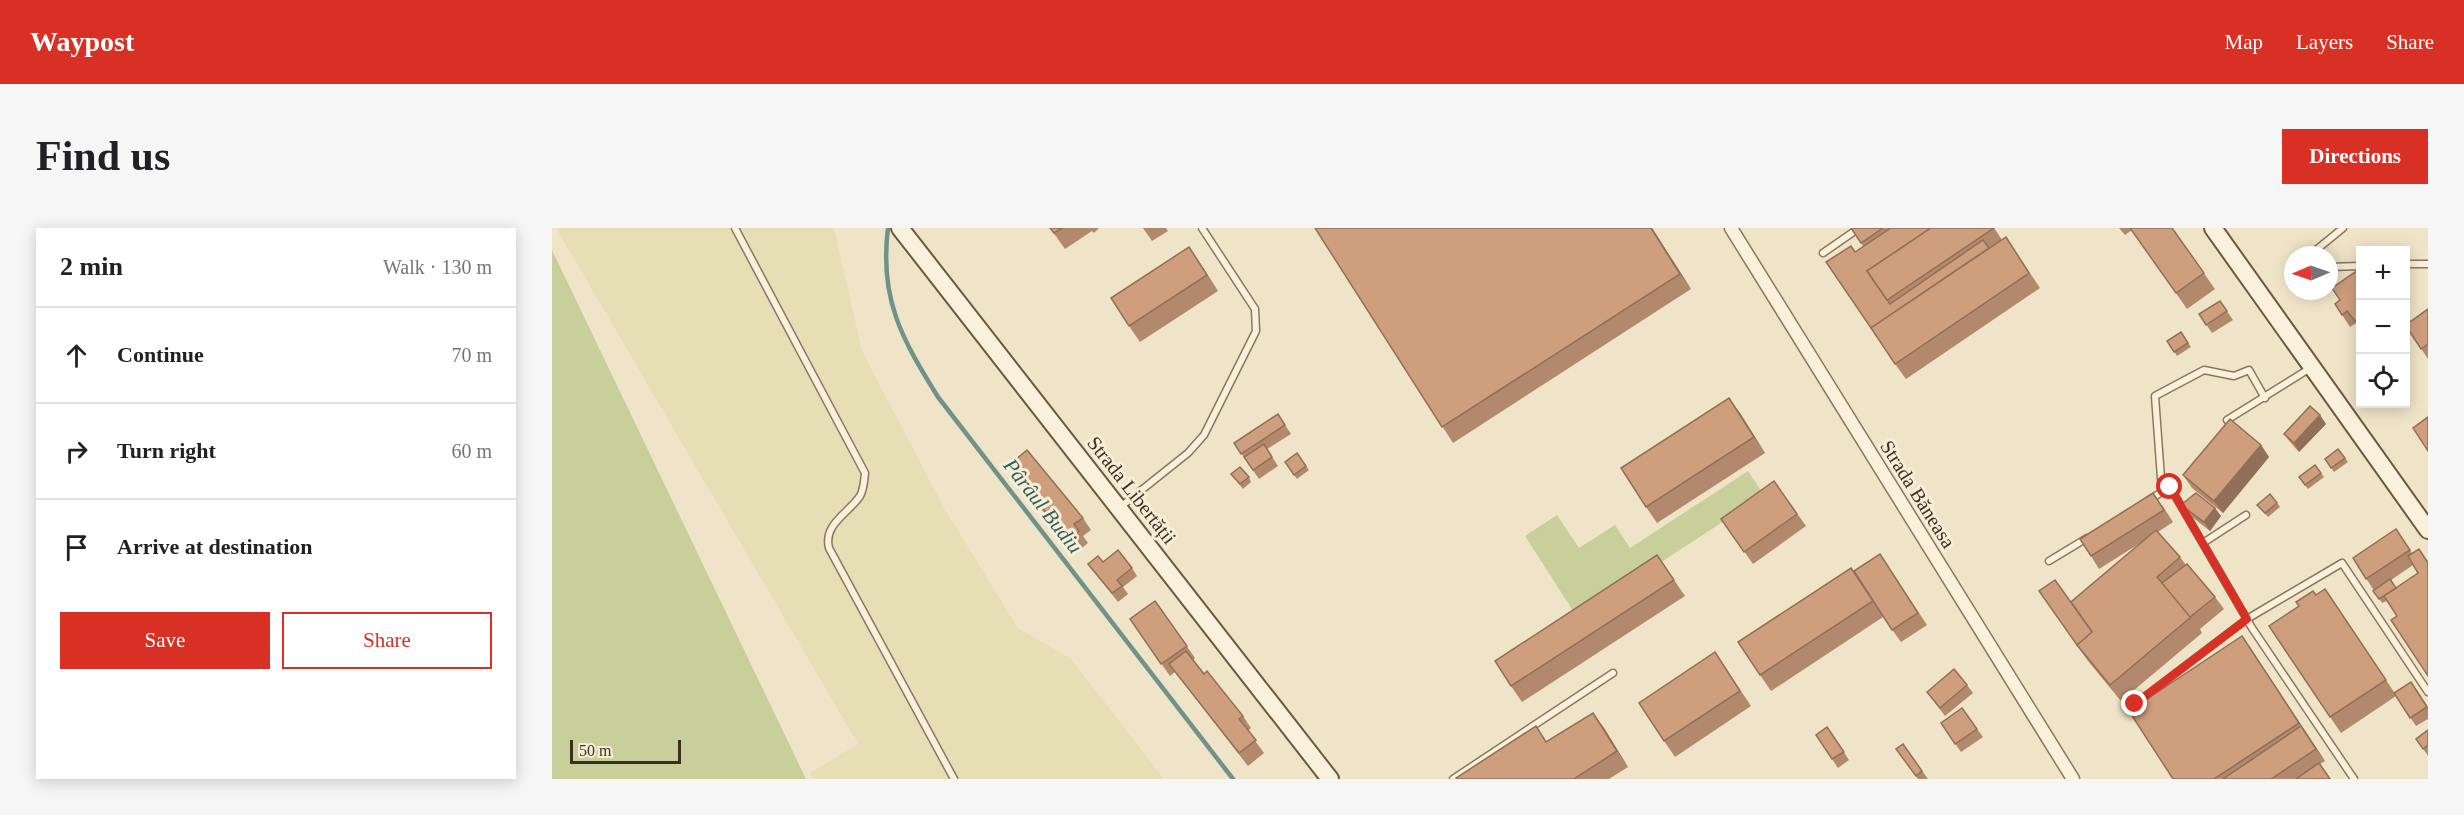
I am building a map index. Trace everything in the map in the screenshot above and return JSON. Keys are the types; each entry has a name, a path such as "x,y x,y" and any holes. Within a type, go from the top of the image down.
{"main road":[{"name":"Strada Libertății","path":"900,228 1330,779"},
{"path":"2213,228 2428,530"}],"street":[{"name":"Strada Băneasa","path":"1731,228 2073,779"}],"lane":[{"path":"735,228 865,473 861,495 832,526 828,535 829,548 954,779"},
{"path":"1119,508 1188,453 1204,435 1256,331 1255,309 1202,228"},
{"path":"1823,253 1859,228"},
{"path":"2321,246 2343,228"},
{"path":"2410,264 2428,264"},
{"path":"2338,267 2356,266"},
{"path":"2227,420 2312,367"},
{"path":"2163,492 2155,396 2204,370 2234,376 2249,370 2265,398"},
{"path":"2144,503 2170,487 2247,619 2354,779"},
{"path":"2203,543 2246,515"},
{"path":"2049,561 2096,532"},
{"path":"2135,704 2247,619 2342,563 2428,692"},
{"path":"1453,779 1613,673"}],"shaded area":[{"path":"556,228 834,228 862,351 944,508 1018,628 1071,659 1164,779 813,779 810,773 858,744"}],"green space":[{"path":"552,250 806,779 552,779"},
{"path":"1748,471 1764,495 1577,617 1525,536 1557,515 1579,548 1615,525 1630,548"}],"building":[{"path":"1050,228 1062,228 1054,233"},
{"path":"1315,228 1651,228 1680,274 1442,427"},
{"path":"1851,228 1883,228 1861,243"},
{"path":"1891,228 1931,228 1867,271 1890,304 1983,240 1989,248 1871,328 1826,262 1851,246 1855,252"},
{"path":"1931,228 1994,228 1887,300 1867,271"},
{"path":"2130,228 2172,228 2204,273 2176,293"},
{"path":"2006,237 2029,273 1895,364 1871,328"},
{"path":"1189,247 1207,275 1129,326 1111,298"},
{"path":"2356,271 2356,322 2347,311 2342,315 2335,304 2340,300 2338,284"},
{"path":"2220,301 2227,311 2206,325 2199,314"},
{"path":"2428,309 2428,344 2421,349 2410,332 2410,322"},
{"path":"2181,332 2188,343 2174,352 2167,341"},
{"path":"1729,398 1754,437 1646,507 1621,468"},
{"path":"2310,406 2320,415 2294,443 2284,434"},
{"path":"1278,414 1285,425 1241,454 1234,443"},
{"path":"2428,417 2428,451 2413,428"},
{"path":"2230,419 2261,445 2214,501 2183,475"},
{"path":"1264,444 1272,457 1253,470 1244,457"},
{"path":"2338,449 2345,458 2331,468 2325,459"},
{"path":"1027,450 1083,518 1074,524 1079,531 1069,540 1008,466"},
{"path":"1297,453 1306,466 1294,475 1285,462"},
{"path":"2315,465 2321,473 2305,485 2299,477"},
{"path":"1240,467 1249,477 1240,484 1231,474"},
{"path":"1774,481 1797,514 1744,552 1721,519"},
{"path":"2153,493 2164,510 2091,556 2080,539"},
{"path":"2196,493 2215,508 2204,522 2181,505"},
{"path":"2270,494 2277,503 2265,513 2257,505"},
{"path":"2396,529 2410,550 2366,579 2353,558"},
{"path":"2156,530 2180,557 2157,577 2191,617 2110,685 2077,645 2092,632 2071,602"},
{"path":"2419,549 2428,563 2428,676 2391,620 2397,616 2384,596 2418,573 2408,556"},
{"path":"1118,550 1132,568 1117,580 1122,586 1112,593 1088,564 1098,556 1103,562"},
{"path":"1880,554 1918,613 1892,630 1854,571"},
{"path":"1657,555 1674,580 1511,686 1495,661"},
{"path":"2187,564 2215,597 2190,617 2162,583"},
{"path":"1851,568 1873,601 1760,675 1738,642"},
{"path":"2390,579 2396,588 2379,599 2373,591"},
{"path":"2055,580 2092,632 2077,645 2039,591"},
{"path":"2325,589 2386,680 2330,717 2269,626 2299,606 2296,602 2313,591 2316,595"},
{"path":"1155,601 1187,646 1161,664 1130,619"},
{"path":"2242,636 2299,723 2214,779 2173,779 2129,711"},
{"path":"1186,651 1204,674 1207,671 1243,716 1239,719 1256,740 1239,753 1169,664"},
{"path":"1715,652 1740,691 1664,741 1639,703"},
{"path":"1954,669 1967,685 1940,708 1927,692"},
{"path":"2411,682 2427,707 2410,718 2394,693"},
{"path":"1962,708 1977,729 1955,744 1941,723"},
{"path":"1593,713 1617,751 1574,779 1456,778 1536,726 1546,742"},
{"path":"2301,726 2316,749 2271,779 2223,779"},
{"path":"1827,727 1844,752 1832,759 1816,735"},
{"path":"2428,730 2428,745 2423,749 2416,739"},
{"path":"1903,744 1922,771 1916,776 1896,749"},
{"path":"2319,763 2330,779 2296,779"}],"waterway":[{"name":"Pârâul Budiu","path":"888,228 886,253 890,297 904,337 938,397 1233,779"}],"route":[{"path":"2135,704 2247,619 2170,487"}]}
